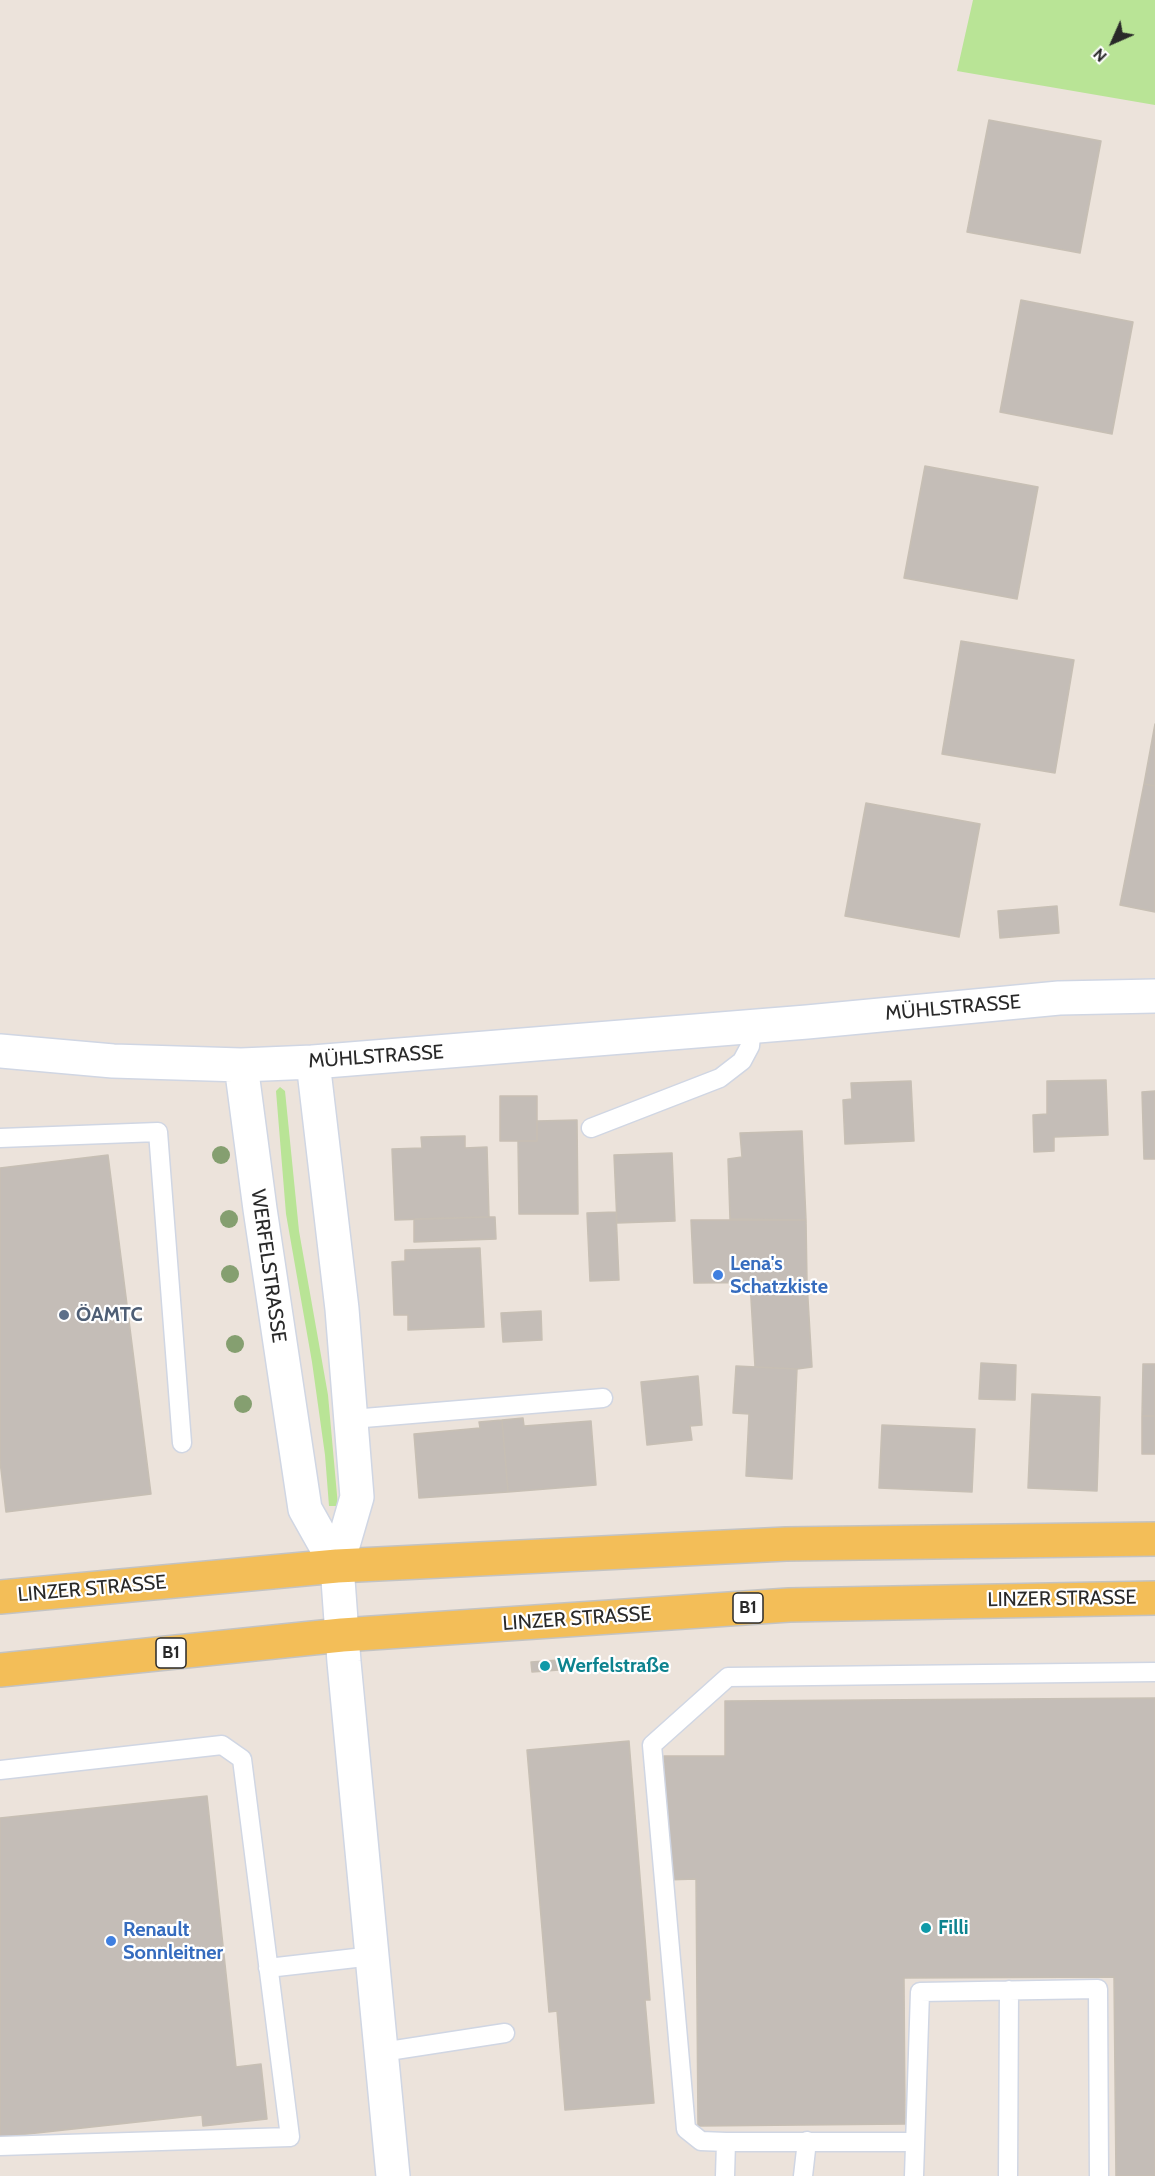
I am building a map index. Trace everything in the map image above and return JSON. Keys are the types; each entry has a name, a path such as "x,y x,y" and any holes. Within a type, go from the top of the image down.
{"main road":[{"name":"LINZER STRASSE","path":"0,1597 337,1566 786,1544 1155,1539"},
{"name":"LINZER STRASSE","path":"0,1670 342,1635 789,1605 1155,1598"}],"street":[{"name":"MÜHLSTRASSE","path":"0,1051 113,1061 241,1065 313,1062 1059,998 1155,996"},
{"name":"WERFELSTRASSE","path":"313,1062 342,1309 352,1419 357,1497 337,1566 393,2176"},
{"name":"WERFELSTRASSE","path":"241,1065 305,1509 337,1566"}],"lane":[{"path":"591,1128 720,1078 742,1061 750,1046 752,1026"},
{"path":"0,1138 158,1132 182,1443"},
{"path":"352,1419 603,1398"},
{"path":"915,2142 701,2141 686,2129 652,1745 728,1677 1155,1672"},
{"path":"0,1770 222,1745 242,1759 290,2137 0,2146"},
{"path":"268,1968 373,1956"},
{"path":"914,2176 920,1992 1098,1989 1099,2176"},
{"path":"1008,2176 1009,1990"},
{"path":"382,2052 505,2033"},
{"path":"803,2176 807,2140"},
{"path":"725,2176 726,2142"}],"green space":[{"path":"973,0 1155,0 1155,105 957,71"},
{"path":"280,1087 285,1091 299,1231 328,1395 338,1506 329,1506 325,1455 312,1362 286,1214 276,1091"}],"building":[{"path":"989,120 1101,141 1080,253 967,232"},
{"path":"1021,300 1133,322 1112,434 1000,412"},
{"path":"925,466 1038,487 1017,599 904,578"},
{"path":"961,641 1074,660 1055,773 942,754"},
{"path":"1155,724 1155,786 1144,784"},
{"path":"1144,784 1155,786 1155,912 1120,905"},
{"path":"866,803 980,824 959,937 845,916"},
{"path":"1057,906 1059,933 1000,938 998,911"},
{"path":"1106,1080 1108,1135 1054,1137 1054,1151 1034,1152 1033,1115 1047,1114 1047,1081"},
{"path":"911,1081 914,1141 845,1144 843,1100 852,1099 851,1083"},
{"path":"1155,1091 1155,1159 1144,1159 1142,1092"},
{"path":"500,1096 537,1096 537,1141 500,1141"},
{"path":"577,1120 578,1214 519,1214 518,1141 537,1141 537,1121"},
{"path":"802,1131 806,1220 730,1219 728,1159 742,1157 740,1133"},
{"path":"465,1136 465,1148 487,1147 489,1217 395,1220 392,1149 422,1148 421,1137"},
{"path":"672,1153 675,1221 617,1223 614,1155"},
{"name":"ÖAMTC","path":"108,1155 151,1494 6,1512 0,1461 0,1168"},
{"path":"616,1212 619,1280 590,1281 587,1213"},
{"path":"495,1217 496,1239 414,1242 414,1219"},
{"path":"691,1220 806,1220 807,1282 694,1283"},
{"path":"480,1248 484,1327 408,1330 408,1315 394,1315 392,1262 405,1261 405,1250"},
{"path":"750,1282 807,1282 812,1367 797,1369 755,1367"},
{"path":"541,1311 542,1340 503,1342 501,1313"},
{"path":"981,1363 1016,1365 1015,1400 979,1399"},
{"path":"1143,1364 1155,1364 1155,1416 1142,1416"},
{"path":"736,1366 797,1369 792,1479 746,1476 749,1414 733,1413"},
{"path":"698,1376 702,1425 690,1426 692,1440 647,1445 641,1382"},
{"path":"1032,1394 1100,1397 1097,1491 1028,1488"},
{"path":"1142,1416 1155,1416 1155,1454 1142,1454"},
{"path":"523,1418 524,1426 591,1421 596,1485 508,1492 502,1420"},
{"path":"502,1420 508,1492 419,1498 414,1434 480,1428 479,1422"},
{"path":"882,1425 975,1429 972,1492 879,1488"},
{"name":"Werfelstraße","path":"559,1660 559,1670 532,1672 531,1662"},
{"name":"Filli","path":"1155,1698 1155,2176 1116,2176 1114,1977 904,1978 905,2124 698,2126 696,1879 665,1880 664,1756 725,1756 725,1701"},
{"path":"629,1741 650,2000 645,2000 654,2103 565,2110 557,2011 549,2012 527,1750"},
{"name":"Renault Sonnleitner","path":"207,1796 236,2067 261,2064 267,2119 203,2126 202,2115 0,2137 0,1818"}],"place":[{"name":"Lena's Schatzkiste","path":"718,1275"},
{"name":"ÖAMTC","path":"64,1315"},
{"name":"Werfelstraße","path":"545,1666"},
{"name":"Filli","path":"926,1928"},
{"name":"Renault Sonnleitner","path":"111,1941"}]}
